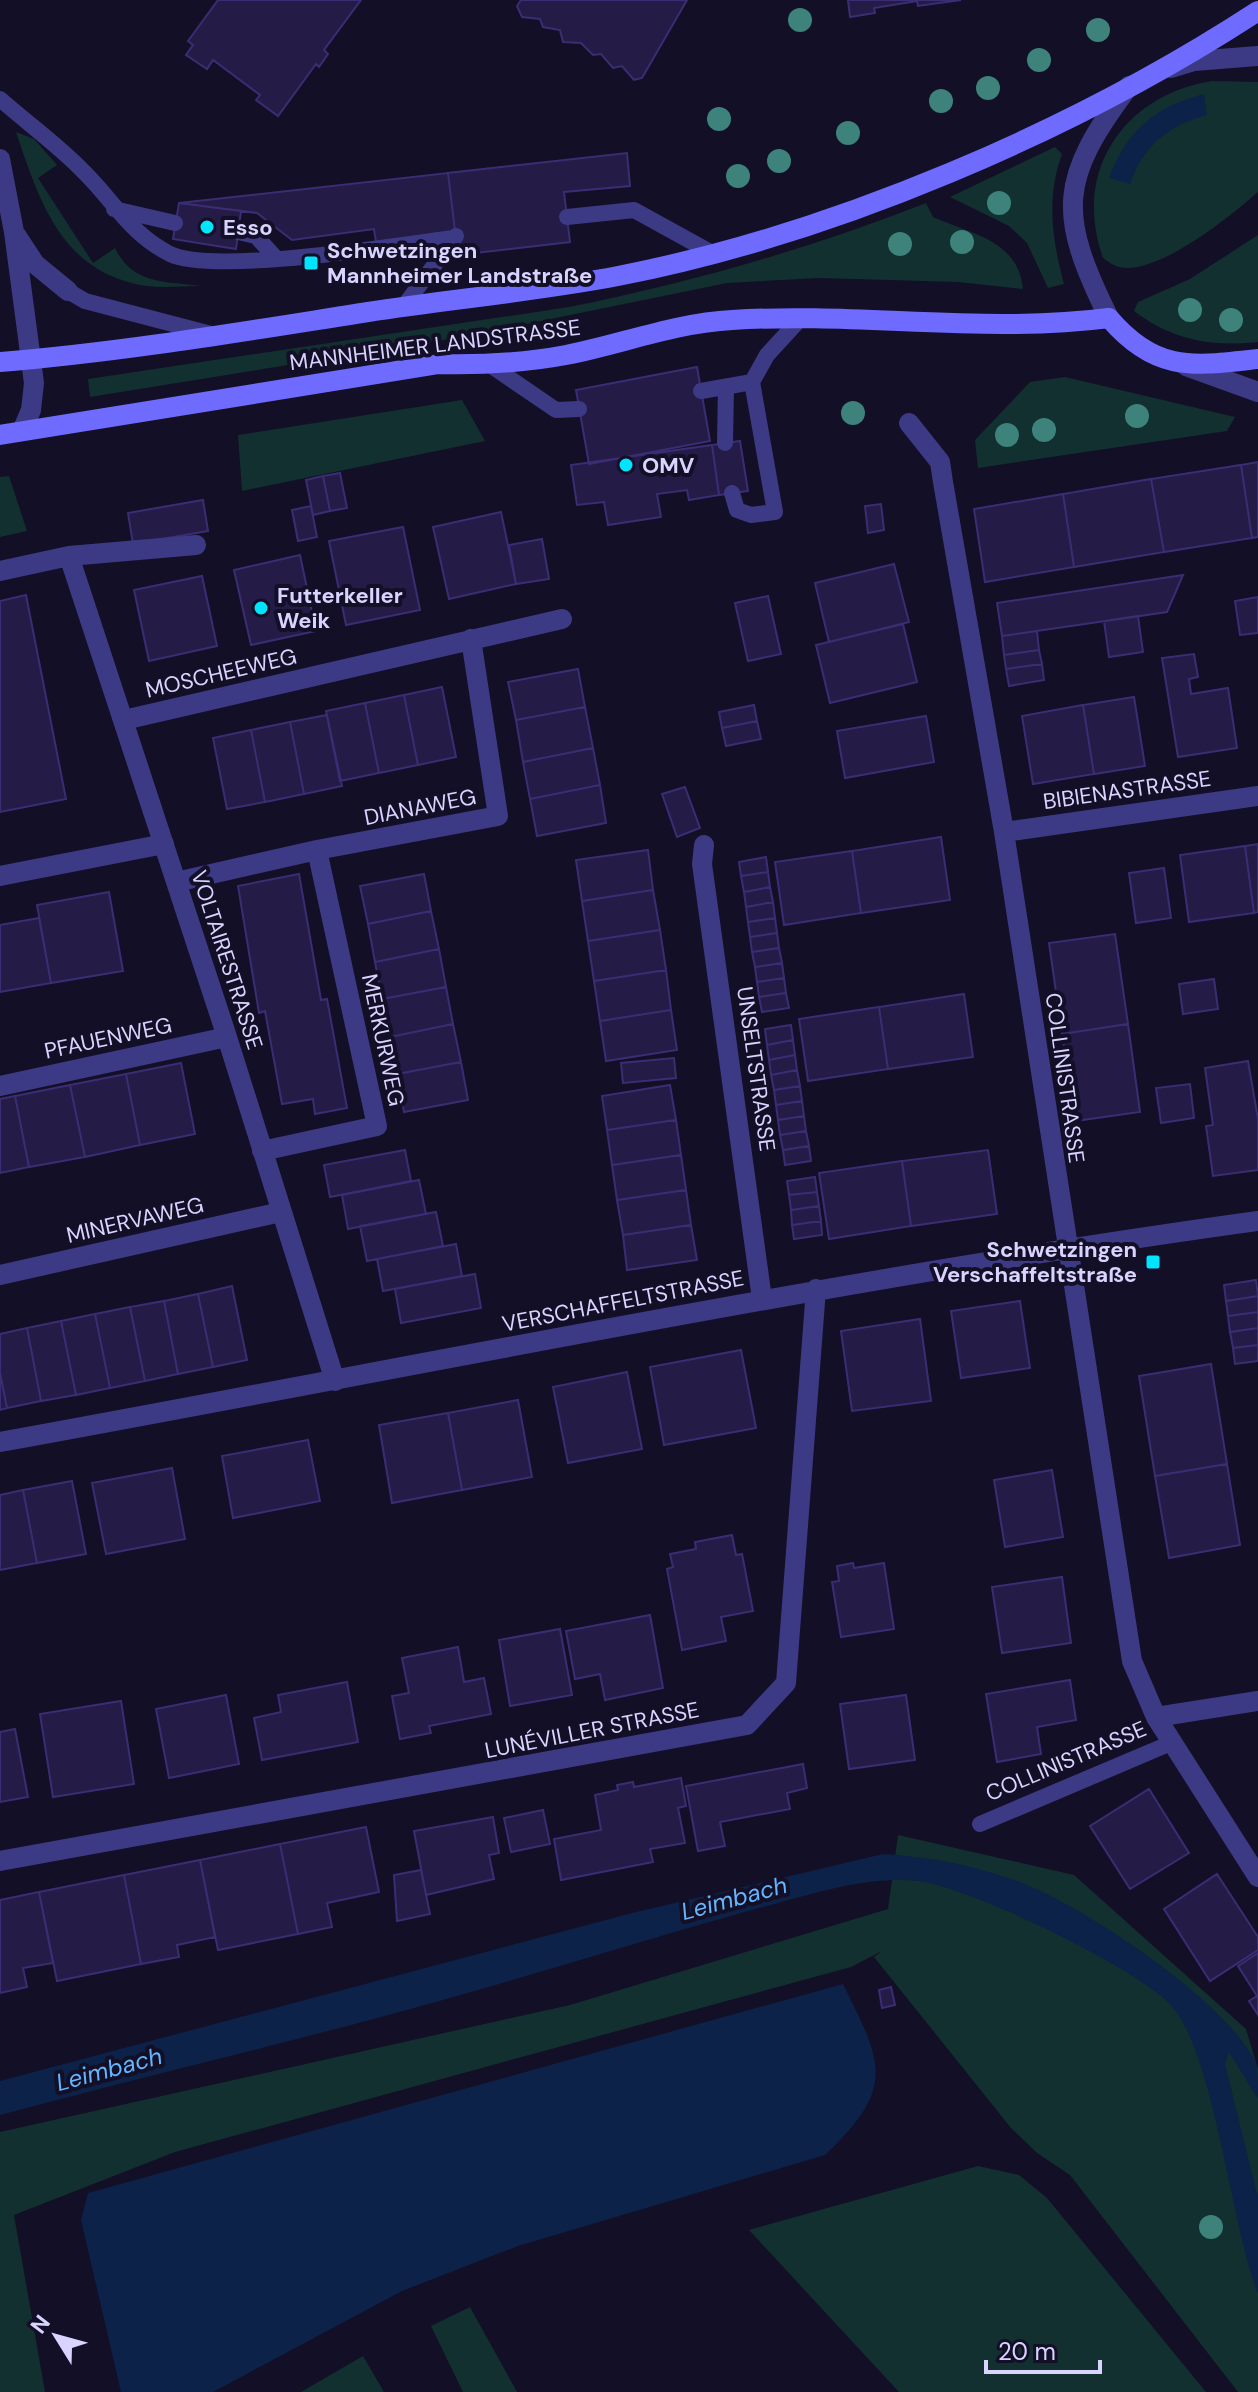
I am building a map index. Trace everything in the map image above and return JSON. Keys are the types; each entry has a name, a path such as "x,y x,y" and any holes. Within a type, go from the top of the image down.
{"main road":[{"name":"MANNHEIMER LANDSTRASSE","path":"0,362 618,276 712,253 833,216 1019,140 1161,71 1258,11"},
{"name":"MANNHEIMER LANDSTRASSE","path":"8,429 439,364 490,365 564,355 696,324 801,318 1029,326 1109,318"},
{"path":"1109,318 1140,347 1186,366 1258,359"}],"street":[{"path":"1161,71 1194,61 1258,56"},
{"path":"1109,318 1082,264 1072,218 1074,183 1097,129 1129,86"},
{"path":"0,159 14,232 34,383 31,410 8,429"},
{"path":"14,232 35,264 68,291"},
{"path":"1186,366 1258,392"},
{"name":"COLLINISTRASSE","path":"909,423 940,462 1004,832 1132,1661 1171,1743 1258,1877"},
{"path":"0,571 69,556 196,545"},
{"name":"VOLTAIRESTRASSE","path":"69,556 227,1037 335,1381"},
{"name":"MOSCHEEWEG","path":"124,720 562,619"},
{"name":"DIANAWEG","path":"176,882 317,850 498,816 471,639"},
{"name":"BIBIENASTRASSE","path":"1004,832 1258,796"},
{"path":"0,876 164,844"},
{"name":"UNSELTSTRASSE","path":"704,845 702,864 762,1299"},
{"name":"MERKURWEG","path":"262,1151 377,1126 317,850"},
{"name":"PFAUENWEG","path":"0,1086 227,1037"},
{"name":"MINERVAWEG","path":"0,1275 281,1212"},
{"name":"VERSCHAFFELTSTRASSE","path":"0,1442 816,1289 1066,1247 1258,1221"},
{"name":"LUNÉVILLER STRASSE","path":"0,1861 747,1725 786,1683 816,1289"},
{"path":"1156,1717 1258,1701"}],"lane":[{"path":"0,99 84,171 128,225 172,255 209,261 275,257 455,237 404,306"},
{"path":"114,209 175,223"},
{"path":"567,217 634,210 712,253"},
{"path":"238,232 256,236 275,257"},
{"path":"68,291 85,301 212,334"},
{"path":"732,493 737,510 751,515 775,512 752,382 767,355 801,318"},
{"path":"490,365 556,410 579,409"},
{"path":"701,391 752,382"},
{"path":"725,443 726,387"},
{"name":"COLLINISTRASSE","path":"980,1824 1171,1743"}],"green space":[{"path":"1212,81 1258,82 1258,192 1212,229 1173,254 1135,267 1113,265 1103,258 1095,226 1095,196 1101,167 1113,142 1131,120 1153,102 1181,89"},
{"path":"16,132 34,139 57,165 38,178 93,263 115,248 122,260 141,275 163,282 201,286 146,286 117,279 94,266 74,250 58,231 46,208"},
{"path":"1055,147 1062,154 1054,187 1052,219 1064,284 1048,288 1027,243 1009,226 950,197"},
{"path":"926,203 933,217 976,234 1002,249 1019,272 1023,289 958,282 819,278 727,283 468,336 90,397 88,379 569,307 615,297 794,250"},
{"path":"1258,235 1258,342 1224,343 1193,339 1163,329 1134,311 1138,302 1190,279"},
{"path":"1065,377 1235,417 1227,431 978,468 975,440 1030,382"},
{"path":"462,400 485,441 242,491 238,435"},
{"path":"9,476 27,531 0,537 0,477"},
{"path":"898,1835 1074,1875 1246,2029 1258,2069 1258,2392 1238,2392 1070,2175 1037,2153 1011,2128 874,1957 882,1951 851,1967 175,2152 14,2215 45,2392 0,2392 0,2132 570,2005 888,1909"},
{"path":"978,2166 1019,2175 1047,2198 1206,2392 899,2392 749,2230"},
{"path":"470,2307 517,2392 463,2392 431,2326"},
{"path":"363,2356 384,2392 301,2392"}],"water":[{"path":"1204,94 1207,115 1180,125 1159,139 1142,158 1130,184 1109,178 1125,146 1145,123 1171,106"},
{"name":"Leimbach","path":"883,1854 940,1860 977,1869 1014,1880 1058,1900 1156,1962 1189,1988 1241,2039 1256,2063 1258,2099 1229,2052 1225,2064 1258,2198 1258,2293 1197,2055 1183,2023 1167,2001 1119,1968 1048,1930 974,1898 918,1881 858,1883 818,1892 419,2007 0,2115 0,2081 632,1913"},
{"path":"843,1984 867,2035 876,2074 872,2093 863,2111 825,2155 518,2246 402,2291 213,2392 121,2392 81,2220 88,2193"}],"building":[{"path":"218,0 361,0 324,50 328,54 319,67 316,64 278,116 256,100 260,95 213,60 207,69 186,55 193,45 188,41"},
{"path":"521,0 687,0 642,78 634,80 622,66 613,68 601,54 593,55 581,43 563,42 560,30 543,27 540,19 522,17 517,6"},
{"path":"848,0 961,0 918,6 917,1 874,8 875,13 850,17"},
{"path":"627,153 630,186 564,192 570,242 458,255 448,173"},
{"path":"448,173 455,231 376,242 374,229 292,240 257,213 179,203"},
{"name":"Esso","path":"179,203 241,211 236,249 173,239"},
{"path":"697,367 710,441 589,464 576,390"},
{"path":"740,441 748,491 719,495 712,445"},
{"path":"712,445 719,495 689,500 687,490 657,494 661,517 608,525 604,502 577,505 571,465"},
{"path":"1258,462 1258,537 1252,538 1241,465"},
{"path":"1241,465 1252,538 1164,552 1151,479"},
{"path":"340,473 347,508 330,511 323,476"},
{"path":"323,476 330,511 313,515 306,480"},
{"path":"1151,479 1164,552 1074,567 1063,494"},
{"path":"1063,494 1074,567 985,582 974,509"},
{"path":"203,500 208,531 133,544 128,513"},
{"path":"881,504 884,530 868,533 865,506"},
{"path":"311,506 317,537 298,541 292,510"},
{"path":"501,512 516,584 449,599 433,527"},
{"path":"403,527 420,610 346,625 329,541"},
{"path":"542,539 549,579 516,584 509,545"},
{"path":"300,555 316,631 251,645 234,570"},
{"path":"894,564 909,622 829,642 815,583"},
{"path":"1183,575 1167,612 1002,636 997,603"},
{"path":"202,576 217,646 149,661 134,590"},
{"path":"26,595 66,799 0,812 0,601"},
{"path":"768,596 781,654 748,661 735,603"},
{"path":"1258,597 1258,633 1240,635 1235,601"},
{"path":"1138,616 1143,652 1109,657 1104,621"},
{"path":"903,624 917,682 830,703 816,645"},
{"path":"1037,631 1039,650 1004,655 1002,636"},
{"path":"1039,650 1042,664 1006,669 1004,655"},
{"path":"1194,654 1198,677 1189,679 1191,694 1228,688 1237,748 1178,757 1162,658"},
{"path":"1042,664 1044,680 1009,686 1006,669"},
{"path":"578,669 585,707 516,720 508,682"},
{"path":"442,687 456,757 418,765 404,695"},
{"path":"404,695 418,765 379,773 365,703"},
{"path":"1134,697 1145,766 1094,774 1083,705"},
{"path":"365,703 379,773 340,781 326,711"},
{"path":"754,705 757,721 722,728 719,712"},
{"path":"1083,705 1094,774 1033,784 1022,716"},
{"path":"585,707 593,748 523,762 516,720"},
{"path":"327,715 342,786 304,794 290,722"},
{"path":"926,716 934,762 845,778 837,731"},
{"path":"757,721 761,739 726,746 722,728"},
{"path":"290,722 304,794 265,802 251,730"},
{"path":"251,730 265,802 227,809 213,738"},
{"path":"593,748 600,785 530,799 523,762"},
{"path":"600,785 606,823 537,836 530,799"},
{"path":"685,787 700,828 677,837 662,794"},
{"path":"941,837 950,900 861,913 852,851"},
{"path":"1258,844 1258,912 1254,913 1245,846"},
{"path":"1245,846 1254,913 1189,922 1180,855"},
{"path":"648,850 653,890 582,901 576,860"},
{"path":"852,851 861,913 784,925 775,862"},
{"path":"766,857 768,872 741,876 739,862"},
{"path":"1164,868 1171,918 1136,923 1129,873"},
{"path":"768,872 770,887 744,892 741,876"},
{"path":"299,874 321,1000 327,999 347,1108 315,1114 313,1099 282,1104 265,1011 259,1013 238,886"},
{"path":"424,874 431,911 368,924 360,886"},
{"path":"770,887 773,902 746,907 744,892"},
{"path":"653,890 660,930 588,941 582,901"},
{"path":"109,892 123,971 51,983 37,905"},
{"path":"773,902 775,918 748,922 746,907"},
{"path":"431,911 439,949 375,962 368,924"},
{"path":"39,918 51,983 0,992 0,925"},
{"path":"775,918 777,933 750,937 748,922"},
{"path":"660,930 666,970 594,981 588,941"},
{"path":"777,933 779,948 752,952 750,937"},
{"path":"1115,934 1128,1024 1062,1034 1049,943"},
{"path":"779,948 782,963 755,967 752,952"},
{"path":"439,949 446,987 382,999 375,962"},
{"path":"782,963 784,978 757,982 755,967"},
{"path":"666,970 671,1010 600,1021 594,981"},
{"path":"784,978 786,993 759,997 757,982"},
{"path":"1214,979 1218,1009 1183,1014 1179,984"},
{"path":"446,987 453,1024 390,1037 382,999"},
{"path":"786,993 789,1008 762,1012 759,997"},
{"path":"964,994 973,1057 888,1069 879,1007"},
{"path":"879,1007 888,1069 808,1081 799,1019"},
{"path":"671,1010 677,1050 606,1061 600,1021"},
{"path":"453,1024 461,1062 397,1074 390,1037"},
{"path":"1128,1024 1140,1112 1075,1121 1062,1034"},
{"path":"791,1025 793,1040 767,1045 765,1029"},
{"path":"793,1040 795,1055 769,1060 767,1045"},
{"path":"795,1055 797,1070 771,1075 769,1060"},
{"path":"674,1058 676,1078 623,1083 621,1063"},
{"path":"1248,1061 1258,1119 1258,1170 1213,1176 1206,1126 1213,1125 1205,1068"},
{"path":"461,1062 468,1100 404,1112 397,1074"},
{"path":"181,1063 195,1134 140,1145 126,1074"},
{"path":"797,1070 800,1086 774,1090 771,1075"},
{"path":"126,1074 140,1145 85,1157 70,1085"},
{"path":"1190,1084 1194,1118 1161,1123 1156,1088"},
{"path":"70,1085 85,1157 29,1167 15,1096"},
{"path":"670,1085 676,1120 607,1130 602,1096"},
{"path":"800,1086 802,1101 776,1105 774,1090"},
{"path":"15,1096 29,1167 0,1173 0,1099"},
{"path":"802,1101 804,1116 778,1120 776,1105"},
{"path":"804,1116 806,1131 780,1135 778,1120"},
{"path":"676,1120 681,1155 612,1165 607,1130"},
{"path":"806,1131 809,1146 783,1150 780,1135"},
{"path":"809,1146 811,1161 785,1165 783,1150"},
{"path":"405,1150 411,1181 330,1197 324,1165"},
{"path":"988,1150 997,1214 911,1226 902,1161"},
{"path":"681,1155 686,1190 617,1200 612,1165"},
{"path":"902,1161 911,1226 829,1239 819,1173"},
{"path":"815,1177 817,1192 789,1195 787,1181"},
{"path":"419,1180 426,1214 348,1229 342,1195"},
{"path":"686,1190 691,1225 623,1235 617,1200"},
{"path":"817,1192 819,1206 791,1210 789,1195"},
{"path":"819,1206 821,1221 792,1225 791,1210"},
{"path":"436,1212 443,1246 367,1261 360,1226"},
{"path":"821,1221 822,1235 794,1239 792,1225"},
{"path":"691,1225 697,1260 627,1270 623,1235"},
{"path":"456,1244 462,1276 383,1291 377,1259"},
{"path":"475,1274 481,1308 401,1323 395,1289"},
{"path":"1256,1280 1258,1296 1226,1301 1224,1285"},
{"path":"232,1286 247,1360 213,1367 198,1294"},
{"path":"198,1294 213,1367 178,1374 164,1301"},
{"path":"1258,1296 1258,1312 1228,1316 1226,1301"},
{"path":"164,1301 178,1374 145,1381 130,1307"},
{"path":"1020,1301 1030,1368 961,1378 951,1311"},
{"path":"130,1307 145,1381 110,1388 95,1314"},
{"path":"1258,1312 1258,1328 1230,1332 1228,1316"},
{"path":"95,1314 110,1388 76,1395 61,1321"},
{"path":"920,1319 931,1401 852,1411 841,1331"},
{"path":"61,1321 76,1395 41,1401 27,1328"},
{"path":"27,1328 41,1401 7,1408 0,1373 0,1334"},
{"path":"1258,1328 1258,1345 1233,1348 1230,1332"},
{"path":"1258,1345 1258,1361 1235,1364 1233,1348"},
{"path":"741,1350 756,1428 664,1445 650,1367"},
{"path":"1211,1364 1227,1464 1155,1476 1139,1376"},
{"path":"627,1372 642,1449 568,1463 553,1387"},
{"path":"0,1373 7,1408 0,1410"},
{"path":"518,1400 532,1477 462,1490 448,1413"},
{"path":"448,1413 462,1490 392,1503 379,1425"},
{"path":"308,1440 320,1501 233,1518 222,1456"},
{"path":"1227,1464 1240,1545 1169,1558 1155,1476"},
{"path":"172,1468 185,1539 106,1554 92,1483"},
{"path":"1052,1470 1063,1537 1005,1547 994,1480"},
{"path":"72,1481 86,1554 37,1563 23,1490"},
{"path":"23,1490 37,1563 0,1570 0,1495"},
{"path":"732,1535 736,1555 742,1554 753,1611 721,1617 726,1641 682,1650 667,1569 673,1567 670,1554 696,1549 695,1542"},
{"path":"853,1563 854,1568 884,1563 894,1629 841,1637 832,1582 839,1581 837,1566"},
{"path":"1062,1577 1071,1643 1002,1653 992,1587"},
{"path":"650,1615 663,1688 605,1700 600,1674 575,1679 566,1631"},
{"path":"560,1629 572,1695 510,1706 499,1640"},
{"path":"458,1647 464,1682 484,1678 491,1714 429,1726 431,1733 400,1739 392,1696 409,1693 402,1658"},
{"path":"1070,1680 1076,1720 1037,1727 1041,1754 997,1762 986,1694"},
{"path":"347,1682 358,1742 262,1760 254,1718 281,1712 278,1695"},
{"path":"226,1695 239,1764 169,1778 156,1709"},
{"path":"906,1695 915,1760 849,1769 840,1704"},
{"path":"121,1701 134,1784 53,1797 40,1714"},
{"path":"15,1729 28,1797 0,1802 0,1732"},
{"path":"803,1764 807,1788 787,1793 790,1809 720,1822 725,1846 698,1851 686,1786"},
{"path":"681,1778 686,1806 678,1808 685,1843 650,1849 653,1862 561,1880 554,1839 601,1830 595,1795 618,1790 617,1785 633,1782 634,1787"},
{"path":"1149,1789 1189,1853 1130,1889 1090,1826"},
{"path":"543,1810 550,1844 511,1852 504,1818"},
{"path":"493,1817 499,1853 489,1855 494,1879 426,1895 414,1831"},
{"path":"366,1827 379,1892 327,1903 332,1927 298,1934 280,1844"},
{"path":"280,1844 298,1934 218,1950 200,1860"},
{"path":"200,1860 215,1937 177,1945 179,1957 141,1964 124,1875"},
{"path":"421,1870 430,1914 397,1921 394,1875"},
{"path":"1217,1874 1258,1937 1258,1950 1210,1981 1164,1909"},
{"path":"124,1875 141,1964 57,1981 39,1892"},
{"path":"39,1892 53,1963 23,1968 27,1987 0,1993 0,1900"},
{"path":"1258,1953 1258,2015 1249,2001 1257,1996 1238,1966"},
{"path":"891,1987 895,2005 882,2008 879,1990"}],"place":[{"name":"Esso","path":"207,227"},
{"name":"Schwetzingen Mannheimer Landstraße","path":"311,263"},
{"name":"OMV","path":"626,465"},
{"name":"Futterkeller Weik","path":"261,608"},
{"name":"Schwetzingen Verschaffeltstraße","path":"1153,1262"}]}
